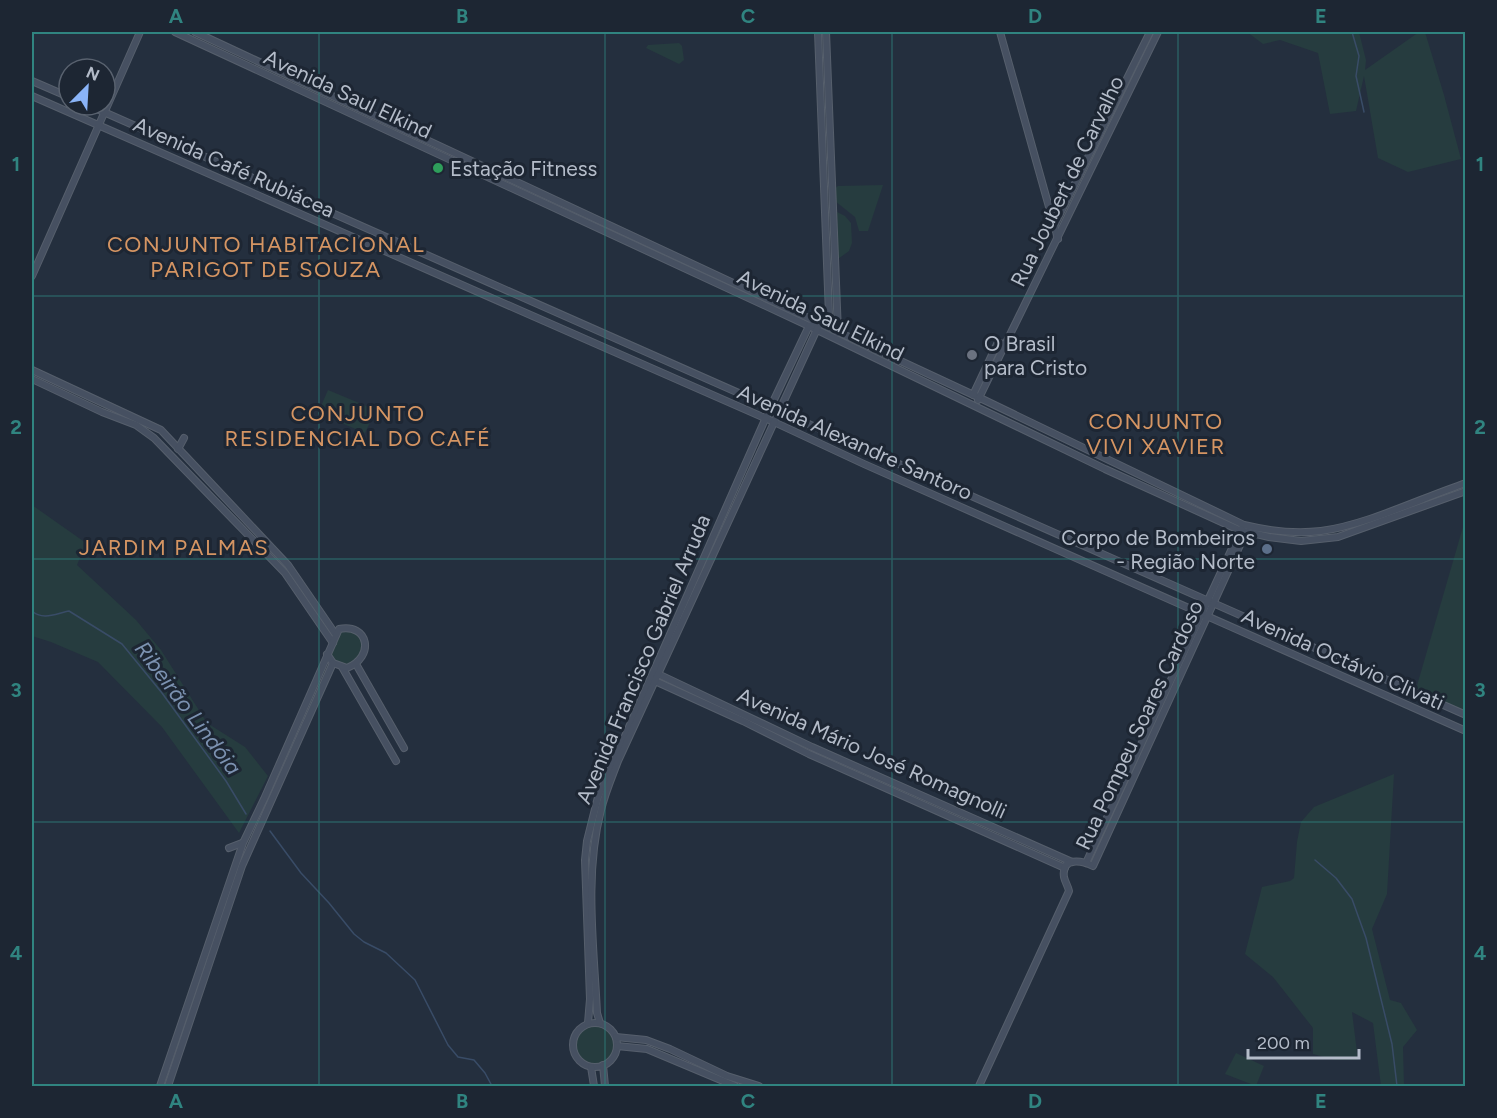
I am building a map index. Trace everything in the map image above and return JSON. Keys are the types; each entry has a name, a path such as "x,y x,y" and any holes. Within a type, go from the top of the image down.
{"street":[{"path":"117,82 140,32"},
{"name":"Avenida Saul Elkind","path":"175,32 818,327 912,376 1243,531 1301,541 1338,537 1466,491"},
{"name":"Avenida Saul Elkind","path":"195,32 810,326"},
{"name":"Avenida Francisco Gabriel Arruda","path":"588,1023 590,999 585,860 587,841 598,797 818,327 829,315 818,32"},
{"path":"826,32 838,333"},
{"path":"1000,32 1058,239"},
{"name":"Rua Joubert de Carvalho","path":"1054,226 1150,32"},
{"name":"Rua Joubert de Carvalho","path":"980,399 1158,32"},
{"path":"32,81 57,92"},
{"name":"Avenida Café Rubiácea","path":"32,96 488,298"},
{"path":"32,276 101,117"},
{"name":"Avenida Café Rubiácea","path":"114,117 494,286"},
{"path":"1051,214 1061,213"},
{"name":"Avenida Alexandre Santoro","path":"494,286 771,406 1210,602"},
{"name":"Avenida Alexandre Santoro","path":"488,298 774,422 1204,615"},
{"path":"810,326 818,327"},
{"name":"Avenida Francisco Gabriel Arruda","path":"600,1023 597,1013 592,879 594,844 601,808 618,761 771,406 810,326"},
{"name":"Avenida Saul Elkind","path":"818,327 838,333 973,395 1206,508 1270,534 1340,528 1466,483"},
{"name":"Rua Joubert de Carvalho","path":"973,395 998,342 1005,345"},
{"path":"881,361 891,363 892,358"},
{"path":"32,369 161,430 288,565 336,635"},
{"path":"912,376 916,369"},
{"path":"32,379 102,412 136,425 154,438 285,573 333,643"},
{"path":"973,395 974,404"},
{"path":"974,404 980,399"},
{"path":"178,449 184,438"},
{"path":"1243,531 1244,527 1256,528"},
{"name":"Rua Pompeu Soares Cardoso","path":"1090,865 1243,531"},
{"name":"Avenida Octávio Clivati","path":"1210,602 1466,715"},
{"name":"Avenida Octávio Clivati","path":"1204,615 1466,731"},
{"path":"168,1086 239,863 243,843 274,778 327,654 339,628 354,629 364,640 366,648 363,657 356,664 347,668 333,663 327,654"},
{"path":"160,1086 239,863 333,663"},
{"path":"356,664 404,748"},
{"path":"342,667 396,761"},
{"name":"Avenida Mário José Romagnolli","path":"655,675 1072,862 1078,860 1090,865"},
{"name":"Avenida Mário José Romagnolli","path":"655,675 809,754 1065,868"},
{"path":"369,711 380,705"},
{"path":"230,848 243,843"},
{"path":"979,1086 1069,891 1064,878 1065,868 1072,862"},
{"path":"588,1023 600,1023 610,1028 616,1037 617,1046 613,1058 603,1065 591,1067 578,1060 573,1046 576,1032 588,1023"},
{"path":"616,1037 646,1040 727,1076 759,1086"},
{"path":"617,1046 647,1049 735,1086"},
{"path":"603,1065 605,1086"},
{"path":"591,1067 594,1086"}],"green space":[{"path":"1247,32 1359,32 1366,60 1365,70 1419,32 1425,32 1461,159 1408,172 1378,158 1364,76 1356,111 1330,114 1318,53 1280,40 1263,44"},
{"path":"679,43 682,46 684,60 679,64 646,48 648,45"},
{"path":"883,185 868,231 859,231 855,217 835,201 835,188 838,186"},
{"path":"837,212 851,223 852,243 849,251 838,259"},
{"path":"328,390 376,410 365,433 318,413"},
{"path":"32,505 86,543 77,565 136,620 161,650 207,723 245,747 268,776 239,833 162,727 98,662 32,636"},
{"path":"1465,520 1466,711 1416,689"},
{"path":"347,630 358,635 362,642 362,650 356,660 344,664 331,655 342,631"},
{"path":"1394,774 1387,894 1372,929 1390,1000 1401,1003 1417,1030 1403,1047 1404,1086 1381,1086 1373,1023 1352,1012 1358,1060 1335,1060 1313,1054 1313,1028 1273,977 1245,954 1262,887 1290,881 1294,878 1301,822 1314,807"},
{"path":"595,1026 608,1032 614,1045 608,1058 595,1064 582,1058 576,1045 582,1032"},
{"path":"1236,1053 1264,1066 1256,1086 1225,1074"}],"waterway":[{"path":"1352,32 1359,56 1356,76 1364,112"},
{"name":"Ribeirão Lindóia","path":"32,611 41,616 69,611 122,644 162,693 226,781 246,814"},
{"name":"Ribeirão Lindóia","path":"270,831 301,873 354,934 386,953 415,980 448,1045 458,1057 474,1060 492,1086"},
{"path":"1315,860 1336,878 1352,899 1366,938 1392,1044 1397,1086"}],"place":[{"name":"Estação Fitness","path":"438,168"},
{"name":"O Brasil para Cristo","path":"972,355"},
{"name":"Corpo de Bombeiros - Região Norte","path":"1267,549"}],"district":[{"name":"CONJUNTO HABITACIONAL PARIGOT DE SOUZA","path":"266,256"},
{"name":"CONJUNTO RESIDENCIAL DO CAFÉ","path":"358,426"},
{"name":"CONJUNTO VIVI XAVIER","path":"1156,434"},
{"name":"JARDIM PALMAS","path":"174,547"}]}
